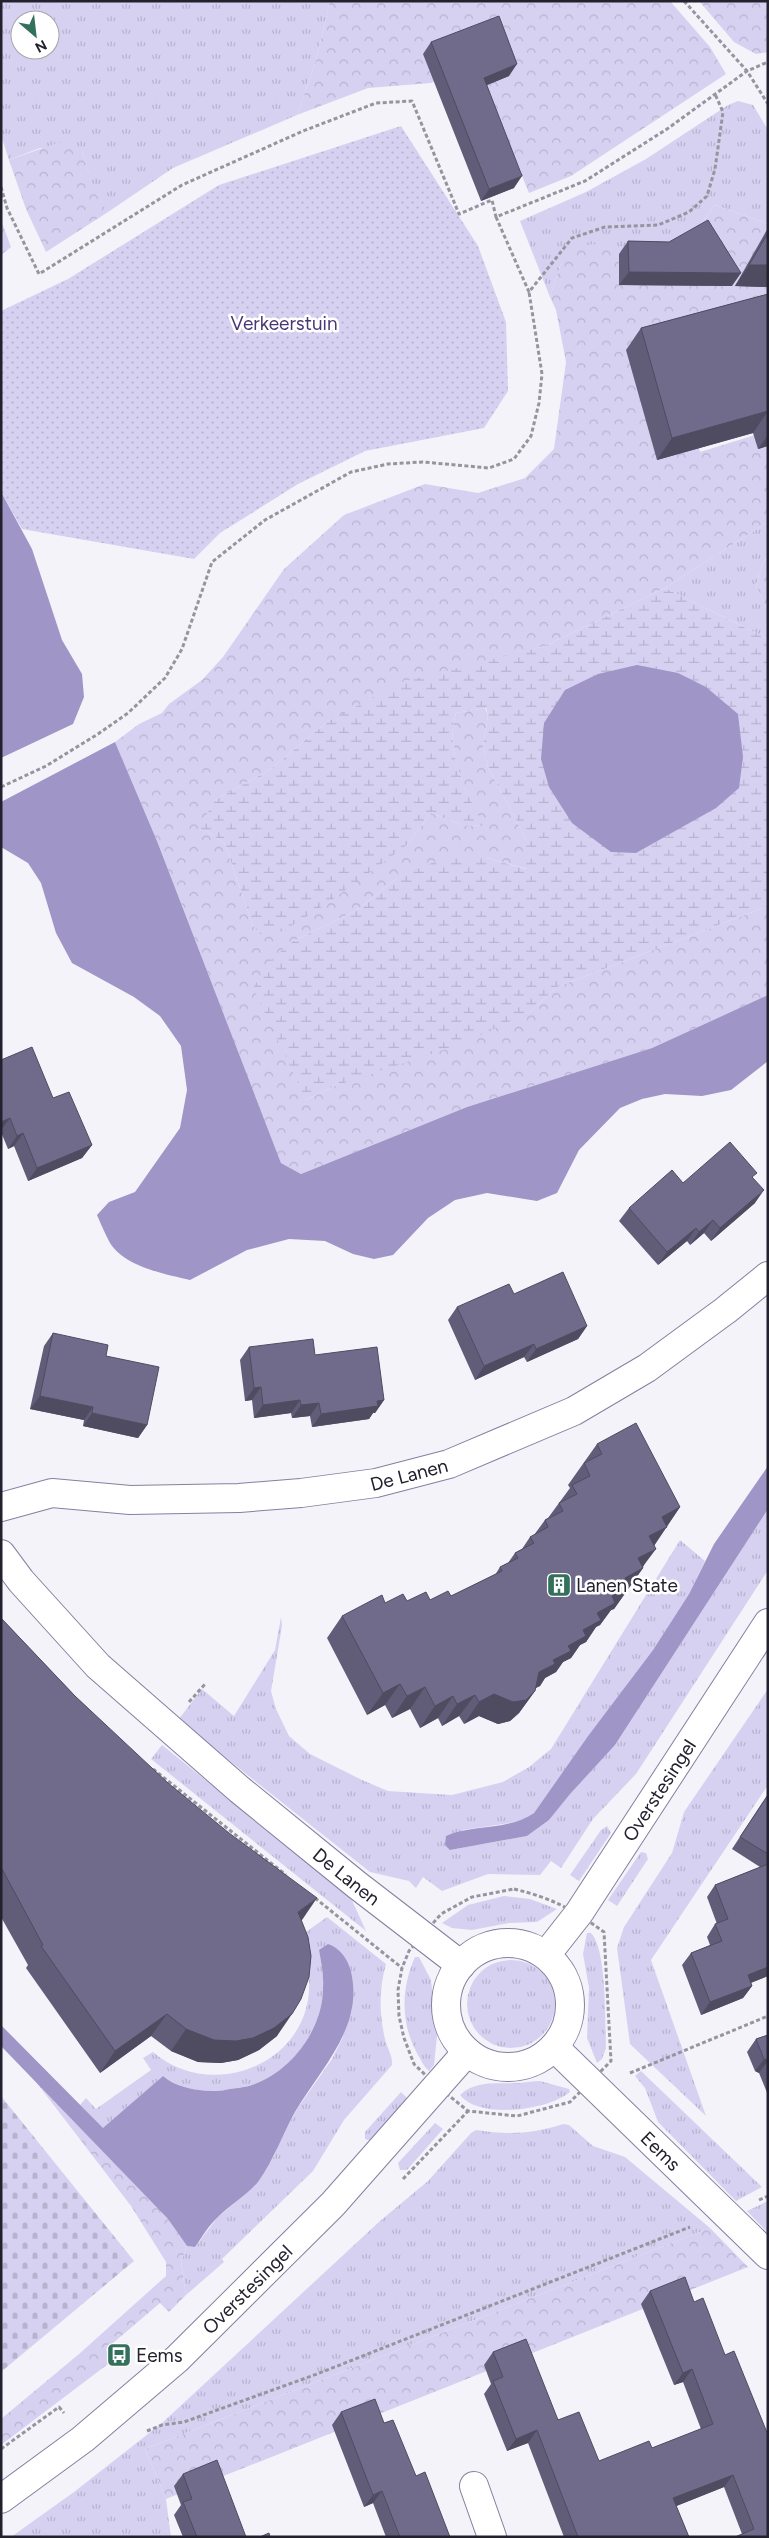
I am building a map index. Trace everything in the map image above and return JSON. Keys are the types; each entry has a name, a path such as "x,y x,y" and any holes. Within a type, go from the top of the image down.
{"street":[{"name":"De Lanen","path":"1,1507 52,1493 130,1500 239,1498 300,1494 376,1483 449,1464 574,1411 647,1368 718,1316 768,1276"},
{"name":"De Lanen","path":"1,1554 21,1581 98,1666 240,1790 357,1885 461,1965"},
{"name":"Overstesingel","path":"546,1954 579,1914 768,1623"},
{"path":"501,1943 525,1944 546,1954 562,1974 570,1998 567,2024 554,2047 542,2057 526,2064 510,2067 493,2065 467,2052 454,2034 447,2017 446,1998 451,1980 461,1965 479,1950 501,1943"},
{"name":"Eems","path":"554,2047 726,2212 768,2255"},
{"name":"Overstesingel","path":"1,2498 83,2439 177,2359 333,2204 467,2052"},
{"path":"474,2486 492,2537"}],"path":[{"path":"684,1 747,71 768,104"},
{"path":"496,217 585,181 667,129 747,71 768,62"},
{"path":"529,292 572,238 606,228 658,225 689,212 707,196 715,169 723,112 716,94"},
{"path":"1,188 7,208 39,274 182,185 303,130 376,103 412,101 459,214 492,200 496,217 529,292 542,374 539,403 531,436 514,459 489,468 423,462 388,464 351,472 265,520 212,562 182,649 165,678 128,714 98,734 46,766 1,787"},
{"path":"624,2075 768,2016"},
{"path":"145,2432 162,2425 184,2422 317,2374 726,2212"}],"green space":[{"path":"1,1 330,1 316,61 297,115 173,168 108,212 95,194 82,151 40,148 9,160 1,135"},
{"path":"330,1 670,1 710,47 726,74 571,176 529,193 476,65 431,83 368,88 297,115 316,61"},
{"path":"699,1 768,1 768,52 756,54 734,42"},
{"path":"738,101 753,105 768,130 768,224 715,205 697,229 655,252 561,263 550,297 520,221 586,192 646,159 728,105"},
{"name":"Verkeerstuin","path":"401,126 478,246 506,322 508,391 484,428 365,451 298,484 220,533 194,559 22,529 1,492 1,311 68,279 219,185"},
{"path":"71,138 82,151 95,193 108,212 46,252 26,209 9,160"},
{"path":"715,205 768,224 768,293 664,326 700,452 768,431 768,522 665,588 545,646 479,664 327,722 271,769 215,800 199,829 207,831 225,844 253,926 407,845 431,813 462,825 482,826 459,771 453,742 453,727 456,713 485,708 488,715 483,746 488,767 526,839 527,869 487,858 396,879 357,910 290,943 306,1100 332,1087 531,1011 557,987 768,906 768,995 652,1048 467,1107 301,1174 281,1163 157,841 115,742 139,724 162,713 169,704 202,680 223,657 284,569 344,515 425,484 478,493 525,478 554,449 566,362 556,310 550,297 561,263 575,248 593,244 626,251 655,252 697,229"},
{"path":"1,220 11,247 1,255"},
{"path":"768,522 768,557 763,562 756,585 768,612 768,639 665,588"},
{"path":"768,558 768,612 756,585 763,562"},
{"path":"665,588 768,639 768,906 557,987 531,1011 464,1043 332,1087 306,1100 253,988 269,962 290,943 357,910 396,879 443,858 487,858 526,869 526,839 488,767 483,746 488,715 486,708 456,713 453,727 455,756 464,785 483,826 462,825 431,813 407,845 328,903 283,931 262,936 253,926 225,844 207,831 198,829 215,800 271,769 327,722 402,682 545,646"},
{"path":"768,1509 768,1570 636,1774 593,1819 561,1868 551,1861 540,1875 488,1874 442,1891 423,1877 416,1888 409,1881 370,1872 178,1720 202,1689 234,1716 275,1650 281,1617 282,1626 271,1691 276,1709 289,1736 310,1754 388,1791 452,1795 503,1782 529,1767 551,1749 680,1540 705,1561 689,1594 653,1650 588,1736 534,1813 525,1819 510,1823 463,1830 450,1850 527,1836 549,1820 569,1794 615,1745"},
{"path":"768,1689 768,1785 651,1960 706,2116 630,2044 617,1948 624,1927 672,1853 684,1812"},
{"path":"162,1745 350,1896 366,1931 151,1759"},
{"path":"607,1826 611,1833 579,1881 570,1875 601,1830"},
{"path":"641,1852 646,1853 648,1859 617,1906 608,1900"},
{"path":"504,1896 530,1899 557,1909 537,1922 509,1923 472,1930 452,1928 442,1923 468,1905"},
{"path":"327,1917 386,1964 382,1982 381,2011 383,2030 392,2058 392,2065 344,2120 313,2171 222,2259 224,2262 186,2295 181,2262 187,2246 195,2247 217,2218 257,2183 274,2156 284,2132 299,2106 332,2059 342,2039 352,2009 319,1950 323,1983 322,2003 317,2019 302,2047 280,2070 266,2079 246,2087 209,2091 184,2087 163,2076 103,2129 80,2105 86,2098 96,2109 151,2070 143,2058 153,2052 177,2067 203,2074 230,2074 255,2066 278,2052 295,2033 306,2008 309,1979 296,1939"},
{"path":"587,1933 591,1933 596,1942 603,1970 606,2048 602,2059 597,2063 587,2038 589,1988 583,1954"},
{"path":"415,1957 419,1957 431,1980 437,2036 434,2065 429,2071 412,2043 405,2018 404,2006 407,1981"},
{"path":"511,1960 528,1963 536,1967 548,1979 552,1987 555,2004 552,2021 548,2029 536,2041 528,2045 511,2048 494,2045 486,2041 474,2029 470,2021 467,2004 470,1987 474,1979 486,1967 494,1963"},
{"path":"641,2071 762,2187 736,2201 658,2122 645,2088 635,2076"},
{"path":"33,2078 168,2219 187,2246 181,2262 186,2295 169,2312 160,2303 106,2349 112,2361 1,2445 1,2419 79,2354 166,2276 166,2262 131,2206"},
{"path":"540,2081 569,2089 570,2092 547,2104 514,2110 482,2108 469,2103 460,2095 466,2090 479,2085"},
{"path":"401,2092 409,2100 372,2141 365,2139 365,2132"},
{"path":"1,2096 134,2261 1,2372"},
{"path":"435,2123 443,2129 407,2170 400,2170 398,2163"},
{"path":"563,2124 569,2125 593,2146 625,2157 710,2228 145,2449 166,2499 171,2537 11,2537 74,2492 162,2423 380,2221 428,2181 471,2133 476,2130 499,2133 531,2132"},
{"path":"768,2201 768,2233 747,2211"},
{"path":"710,2228 748,2267 166,2499 145,2449"}],"shaded area":[{"path":"1,492 32,549 62,640 82,674 84,697 73,724 1,758"},
{"path":"637,665 678,673 706,687 738,714 743,757 739,788 716,808 636,853 611,852 572,823 549,787 541,759 544,723 565,690 598,674"},
{"path":"115,742 157,841 281,1163 301,1174 467,1107 652,1048 768,995 768,1061 731,1090 702,1096 665,1094 642,1099 620,1108 579,1150 557,1193 537,1201 487,1193 455,1200 428,1218 393,1255 374,1259 353,1254 325,1241 289,1239 247,1250 190,1280 135,1264 125,1258 110,1243 97,1215 109,1202 135,1192 180,1128 187,1090 181,1046 160,1016 134,997 72,963 56,933 41,883 28,863 1,847 1,802"},
{"path":"768,1466 768,1509 615,1745 549,1820 527,1836 450,1850 445,1845 446,1836 457,1832 502,1825 524,1819 534,1813 588,1736 653,1650 689,1594 714,1544"},
{"path":"328,1944 336,1948 343,1955 351,1972 353,1992 351,2011 346,2029 328,2063 295,2112 269,2165 258,2182 215,2220 195,2247 187,2246 168,2219 1,2046 1,2025 103,2128 163,2076 176,2084 192,2089 218,2091 249,2086 266,2079 280,2070 292,2059 311,2033 322,2003 323,1978 319,1950"}],"building":[{"path":"499,16 517,64 484,78 522,176 489,189 431,42"},
{"path":"708,220 741,273 629,272 628,241 669,242"},
{"path":"768,233 768,265 749,265"},
{"path":"768,294 768,411 672,438 641,328"},
{"path":"32,1047 53,1098 69,1092 92,1145 37,1168 23,1133 17,1136 10,1118 1,1122 1,1060"},
{"path":"730,1142 757,1173 752,1177 764,1190 720,1228 713,1220 699,1232 696,1228 667,1252 629,1208 672,1170 683,1183"},
{"path":"563,1272 587,1326 536,1349 534,1344 484,1366 457,1307 509,1284 514,1294"},
{"path":"53,1333 108,1345 106,1356 159,1367 147,1425 92,1413 93,1407 40,1396"},
{"path":"313,1339 315,1355 377,1347 384,1400 377,1401 378,1406 321,1414 319,1403 301,1405 300,1400 263,1405 261,1387 254,1388 249,1347"},
{"name":"Lanen State","path":"636,1423 680,1507 662,1517 667,1527 649,1536 656,1549 638,1558 643,1568 625,1578 629,1587 612,1596 615,1603 597,1613 601,1620 583,1630 586,1636 568,1646 571,1651 553,1660 555,1664 539,1672 535,1691 526,1700 513,1702 494,1694 479,1702 475,1695 457,1704 453,1696 435,1706 425,1687 407,1696 400,1684 383,1693 342,1616 382,1595 385,1603 403,1594 407,1601 426,1592 430,1600 448,1591 451,1596 502,1571 500,1567 518,1558 515,1553 534,1543 530,1537 548,1527 545,1520 563,1511 559,1503 577,1494 572,1485 590,1476 584,1463 602,1454 597,1444"},
{"path":"1,1618 75,1696 168,1783 229,1833 317,1898 298,1912 308,1937 311,1956 309,1977 301,1999 292,2014 274,2028 253,2038 236,2041 214,2040 186,2029 167,2014 115,2051 41,1946 43,1945 1,1867"},
{"path":"768,1795 768,1854 740,1837"},
{"path":"768,1864 768,1967 748,1975 752,1986 710,2002 691,1953 722,1941 715,1924 728,1919 715,1885"},
{"path":"768,2035 768,2060 764,2059 756,2039"},
{"path":"685,2277 694,2302 703,2298 725,2355 734,2351 768,2435 768,2537 735,2537 754,2529 733,2475 673,2498 689,2537 578,2537 537,2430 516,2439 493,2381 503,2377 493,2352 526,2339 558,2420 579,2412 599,2461 649,2441 652,2448 713,2424 692,2369 683,2373 650,2291"},
{"path":"375,2399 384,2423 393,2420 416,2476 425,2472 450,2537 400,2537 382,2491 373,2495 341,2412"},
{"path":"217,2460 246,2537 197,2537 183,2502 192,2499 183,2474"},
{"path":"269,2533 270,2537 260,2537"}],"place":[{"name":"Lanen State","path":"559,1585"},
{"name":"Eems","path":"119,2355"}]}
